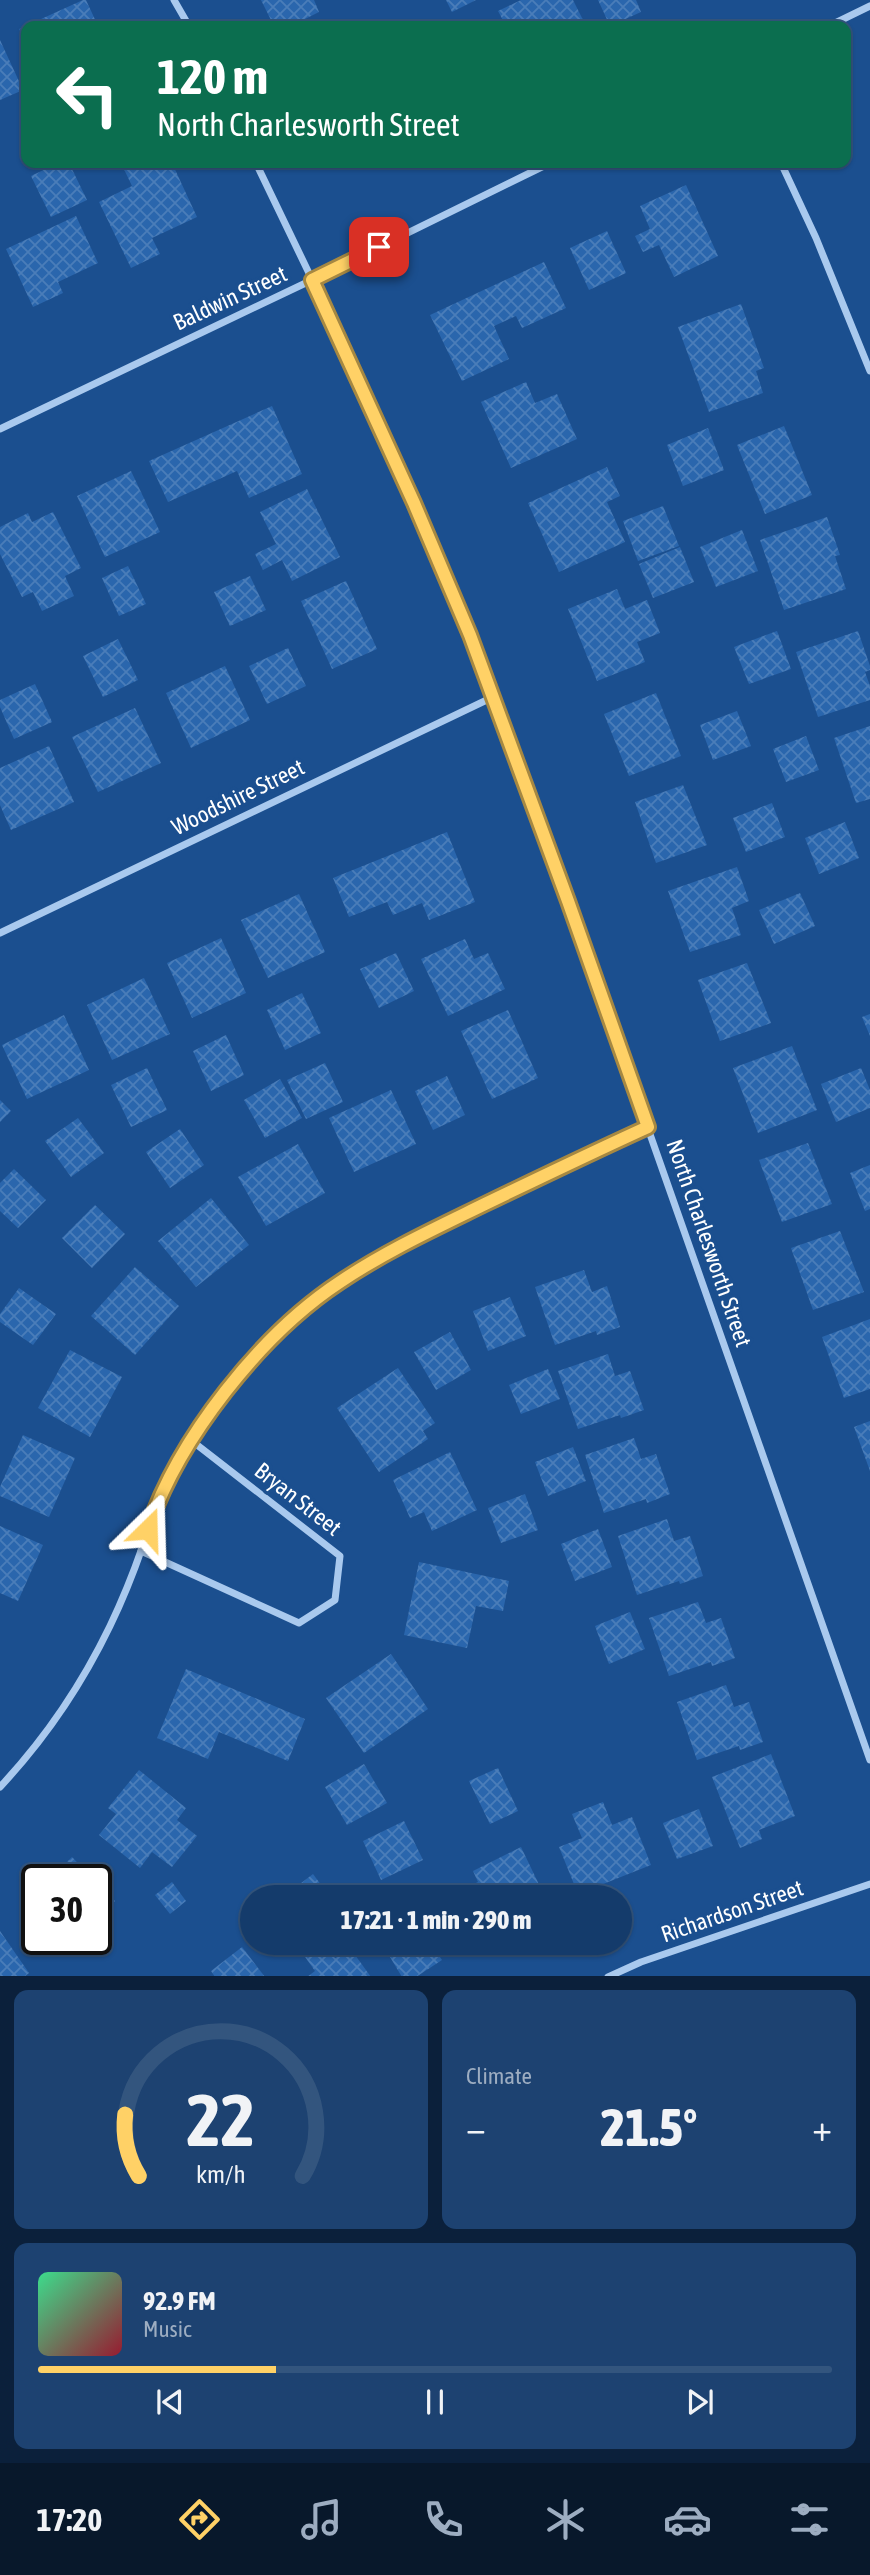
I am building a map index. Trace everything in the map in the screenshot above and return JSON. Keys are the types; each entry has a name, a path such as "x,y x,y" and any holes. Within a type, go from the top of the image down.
{"street":[{"path":"174,0 186,21"},
{"path":"839,21 870,6"},
{"name":"North Charlesworth Street","path":"258,168 414,503 494,697 870,1760"},
{"name":"Baldwin Street","path":"0,429 540,168"},
{"path":"783,168 816,238 870,371"},
{"name":"Woodshire Street","path":"0,933 494,697"},
{"path":"0,1787 65,1705 109,1627 156,1507 192,1441 217,1402 257,1354 290,1322 339,1283 406,1243 648,1127"},
{"name":"Bryan Street","path":"141,1551 299,1623 335,1600 340,1556 192,1441"},
{"name":"Richardson Street","path":"608,1976 641,1962 870,1884"}],"building":[{"path":"86,0 96,21 37,21"},
{"path":"261,0 314,0 319,12 301,21 272,21"},
{"path":"446,0 476,0 452,12"},
{"path":"521,0 573,0 584,21 503,21 498,11"},
{"path":"598,0 636,0 641,12 621,21 608,21"},
{"path":"0,40 21,91 0,100"},
{"path":"48,168 71,168 87,200 51,217 31,176"},
{"path":"123,168 174,168 197,217 152,238 160,254 131,268 99,202 132,186"},
{"path":"686,185 718,256 674,277 659,245 643,252 635,236 650,229 640,206"},
{"path":"76,216 98,263 58,282 63,293 33,307 6,249"},
{"path":"607,231 626,273 589,290 570,248"},
{"path":"544,262 566,308 522,328 516,316 494,326 509,359 462,381 430,315"},
{"path":"741,304 764,368 756,371 763,393 709,412 678,327"},
{"path":"526,382 535,403 557,394 577,439 511,468 481,402"},
{"path":"272,406 302,474 249,498 237,471 168,502 149,461"},
{"path":"784,426 812,495 765,514 737,445"},
{"path":"708,428 724,470 683,486 667,445"},
{"path":"607,467 620,496 607,502 625,542 559,572 528,503"},
{"path":"131,471 160,532 105,557 77,496"},
{"path":"307,489 340,557 292,581 282,560 263,570 255,554 276,544 260,512"},
{"path":"663,506 679,546 638,561 623,521"},
{"path":"53,512 81,568 65,576 74,596 42,611 33,592 22,597 0,554 0,527 28,513 32,522"},
{"path":"827,517 840,555 835,556 846,589 784,610 760,540"},
{"path":"742,530 758,571 716,587 700,547"},
{"path":"680,547 694,582 653,598 639,564"},
{"path":"128,566 146,604 119,616 102,578"},
{"path":"250,576 266,610 230,626 214,592"},
{"path":"346,581 377,649 332,669 301,601"},
{"path":"617,589 625,609 647,600 660,633 637,642 645,662 597,681 568,609"},
{"path":"777,631 791,669 749,684 734,647"},
{"path":"858,631 870,666 870,670 865,672 870,686 870,700 818,717 796,652"},
{"path":"118,639 138,680 103,697 83,656"},
{"path":"288,648 306,686 267,704 249,666"},
{"path":"225,666 250,720 191,748 166,693"},
{"path":"35,684 52,722 14,739 0,707 0,700"},
{"path":"656,693 681,756 629,776 604,714"},
{"path":"135,708 161,763 98,792 72,737"},
{"path":"737,711 751,746 713,760 700,725"},
{"path":"870,726 870,799 856,803 834,738"},
{"path":"806,736 819,770 786,782 773,749"},
{"path":"49,746 74,802 11,830 0,805 0,768"},
{"path":"683,785 707,845 656,863 635,802"},
{"path":"772,803 785,837 746,852 733,818"},
{"path":"845,822 859,858 819,874 805,838"},
{"path":"447,832 475,902 429,920 422,903 393,915 387,902 349,917 333,878"},
{"path":"737,867 749,901 732,908 741,935 690,952 668,891"},
{"path":"800,893 815,926 774,944 759,910"},
{"path":"299,894 325,952 268,978 241,920"},
{"path":"221,938 246,993 192,1018 167,963"},
{"path":"465,939 474,959 488,953 505,989 448,1016 421,959"},
{"path":"396,953 414,991 379,1008 360,969"},
{"path":"747,963 771,1023 720,1041 698,980"},
{"path":"144,978 170,1034 112,1060 87,1005"},
{"path":"302,993 321,1033 285,1050 267,1010"},
{"path":"508,1010 538,1078 492,1099 461,1031"},
{"path":"870,1014 870,1036 862,1017"},
{"path":"64,1015 89,1070 27,1099 2,1045"},
{"path":"226,1035 244,1075 211,1091 193,1051"},
{"path":"792,1046 817,1110 758,1133 733,1068"},
{"path":"325,1063 343,1102 306,1119 287,1080"},
{"path":"147,1068 167,1110 131,1127 111,1085"},
{"path":"861,1068 870,1090 870,1108 836,1122 821,1084"},
{"path":"447,1076 465,1115 433,1130 415,1091"},
{"path":"280,1079 302,1118 265,1138 244,1100"},
{"path":"391,1090 416,1144 354,1172 329,1118"},
{"path":"0,1100 11,1111 0,1122"},
{"path":"78,1118 104,1153 71,1177 45,1141"},
{"path":"180,1129 204,1165 170,1188 146,1152"},
{"path":"808,1143 832,1204 782,1222 759,1160"},
{"path":"298,1144 325,1193 266,1226 238,1177"},
{"path":"870,1165 870,1209 865,1211 850,1173"},
{"path":"14,1169 46,1200 18,1228 0,1211 0,1183"},
{"path":"211,1198 249,1245 196,1287 158,1241"},
{"path":"95,1205 125,1234 92,1268 62,1238"},
{"path":"840,1231 864,1292 813,1310 791,1248"},
{"path":"135,1267 179,1306 135,1355 91,1316"},
{"path":"584,1270 592,1292 607,1286 620,1327 597,1335 596,1331 555,1345 535,1287"},
{"path":"19,1288 56,1314 33,1345 0,1322 0,1314"},
{"path":"510,1297 526,1336 488,1351 473,1311"},
{"path":"870,1319 870,1389 844,1398 822,1337"},
{"path":"450,1332 471,1370 436,1390 414,1352"},
{"path":"70,1350 122,1377 90,1437 38,1408"},
{"path":"608,1354 615,1376 630,1371 644,1410 578,1429 558,1371"},
{"path":"398,1368 435,1423 423,1431 428,1439 379,1472 337,1408"},
{"path":"548,1369 560,1399 521,1414 509,1385"},
{"path":"870,1421 870,1471 854,1427"},
{"path":"23,1435 75,1458 49,1517 0,1496 0,1487"},
{"path":"634,1438 641,1459 656,1454 670,1494 647,1503 646,1499 604,1513 585,1455"},
{"path":"573,1447 586,1481 548,1496 535,1462"},
{"path":"450,1452 477,1510 432,1531 424,1512 410,1518 393,1480"},
{"path":"525,1494 538,1530 501,1543 488,1508"},
{"path":"667,1519 674,1541 690,1536 703,1576 637,1595 618,1536"},
{"path":"0,1526 43,1545 18,1601 0,1593"},
{"path":"598,1529 612,1567 575,1581 561,1544"},
{"path":"419,1562 509,1581 503,1611 476,1606 467,1648 404,1635"},
{"path":"698,1602 706,1623 721,1618 735,1658 712,1666 711,1662 669,1676 649,1618"},
{"path":"630,1612 645,1649 609,1664 595,1626"},
{"path":"391,1654 428,1709 364,1753 326,1698"},
{"path":"186,1669 305,1719 288,1761 219,1732 208,1759 157,1738"},
{"path":"726,1685 734,1707 749,1702 763,1742 740,1750 739,1746 697,1760 677,1702"},
{"path":"771,1754 795,1816 759,1830 762,1839 740,1848 712,1777"},
{"path":"364,1764 387,1803 347,1825 325,1787"},
{"path":"498,1768 518,1811 490,1824 469,1781"},
{"path":"139,1770 186,1808 177,1820 197,1836 172,1867 152,1852 140,1868 99,1835 116,1814 108,1808"},
{"path":"603,1802 612,1825 632,1817 651,1865 601,1885 574,1885 559,1847 582,1838 572,1814"},
{"path":"699,1809 713,1846 677,1859 663,1823"},
{"path":"404,1821 423,1860 381,1880 363,1841"},
{"path":"521,1847 539,1885 472,1885 478,1882 473,1871"},
{"path":"72,1857 79,1864 65,1864"},
{"path":"313,1874 321,1885 299,1885"},
{"path":"172,1882 186,1901 170,1914 155,1895"},
{"path":"0,1931 29,1973 25,1976 0,1976"},
{"path":"240,1949 240,1955 248,1955 264,1976 214,1976 211,1971"},
{"path":"304,1955 333,1955 335,1958 340,1955 355,1955 370,1976 308,1976 315,1971"},
{"path":"389,1955 439,1955 442,1960 418,1976 401,1976"}],"route":[{"path":"148,1529 156,1507 217,1402 257,1354 290,1322 339,1283 406,1243 648,1127 470,635 414,503 312,280 379,247"}]}
